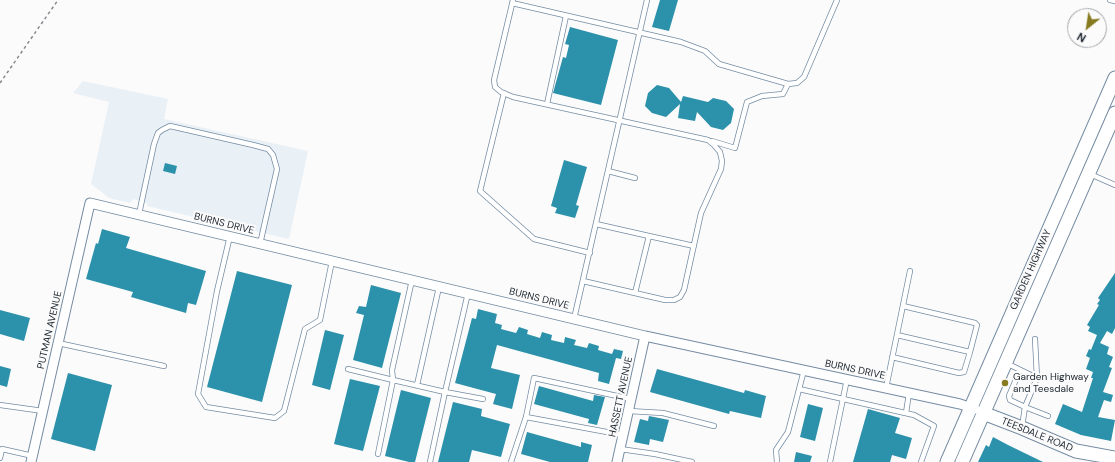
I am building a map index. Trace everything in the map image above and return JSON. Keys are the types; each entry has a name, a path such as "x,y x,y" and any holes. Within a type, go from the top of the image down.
{"main road":[{"name":"GARDEN HIGHWAY","path":"947,462 1115,78"},
{"name":"GARDEN HIGHWAY","path":"962,462 1088,173 1115,115"},
{"name":"TEESDALE ROAD","path":"983,413 1076,451 1115,458"}],"street":[{"name":"BURNS DRIVE","path":"90,203 645,336 909,392 960,404 983,413"},
{"name":"PUTMAN AVENUE","path":"32,459 90,203"},
{"name":"HASSETT AVENUE","path":"617,462 645,336"}],"lane":[{"path":"574,319 647,0"},
{"path":"788,84 783,94 762,96 747,102 736,148 708,140 619,121 504,93 495,87 494,80 512,2 681,42 705,50 719,64 788,84 797,83 804,77 837,0"},
{"path":"1110,0 1115,1"},
{"path":"547,104 566,16"},
{"path":"504,93 480,192 534,239 590,253"},
{"path":"138,214 154,144 158,133 162,130 170,126 253,145 268,149 273,155 277,169 260,244"},
{"path":"583,281 665,300 674,300 680,297 684,290 702,213 721,169 722,161 720,152 708,140"},
{"path":"608,171 635,178"},
{"path":"1088,173 1115,185"},
{"path":"596,224 694,246"},
{"path":"230,236 217,291 198,394 206,406 275,418 284,411 305,329 320,320 332,261"},
{"path":"635,293 649,236"},
{"path":"886,388 910,271"},
{"path":"378,454 393,380 392,370 412,280"},
{"path":"417,385 439,287"},
{"path":"430,462 468,293"},
{"path":"892,358 959,373 964,372 977,325 975,323 903,306"},
{"path":"897,335 970,352"},
{"path":"1022,428 1025,407 1037,378 1035,339"},
{"path":"58,343 164,366"},
{"path":"1005,363 1037,378"},
{"path":"348,369 445,392 483,399"},
{"path":"777,462 776,450 788,432 804,370"},
{"path":"1020,370 1009,396 1012,402 1048,416"},
{"path":"511,462 526,416 534,378 631,399"},
{"path":"830,462 847,379"},
{"path":"799,389 914,415 934,426 921,462"},
{"path":"906,413 909,392"},
{"path":"0,405 43,411"},
{"path":"629,410 663,413 714,426"},
{"path":"526,416 623,435"},
{"path":"0,458 1,448 32,459"},
{"path":"620,449 655,454 692,462"}],"path":[{"path":"0,83 58,0"}],"shaded area":[{"path":"83,81 168,99 164,119 308,151 289,239 147,206 147,203 133,199 130,203 109,198 91,184 109,102 73,93"}],"building":[{"path":"660,0 678,0 669,31 652,27"},
{"path":"570,27 618,40 601,105 553,93 563,57 566,58 569,45 565,44"},
{"path":"657,85 669,88 681,102 683,96 708,102 713,98 726,101 734,109 731,123 723,130 711,127 697,112 695,121 678,118 680,104 666,117 652,113 645,106 648,93"},
{"path":"564,160 587,167 576,205 579,206 575,218 555,213 557,208 551,206"},
{"path":"165,163 177,166 175,174 163,171"},
{"path":"102,229 130,237 126,248 206,271 196,305 188,303 186,313 131,297 133,292 86,279 96,243 98,244"},
{"path":"237,271 292,285 262,402 207,387"},
{"path":"1115,273 1115,328 1112,334 1107,331 1100,343 1109,347 1107,354 1113,357 1109,367 1112,368 1103,392 1113,395 1111,402 1104,400 1098,417 1115,420 1111,441 1081,435 1055,424 1063,404 1082,412 1093,378 1091,378 1093,372 1086,369 1090,358 1086,356 1089,349 1091,350 1097,335 1088,331 1090,327 1087,325 1099,305 1097,304 1100,300 1098,298"},
{"path":"371,285 401,293 382,368 353,360 364,315 356,313 359,306 366,307"},
{"path":"478,309 497,314 495,323 502,325 501,329 516,333 519,327 528,330 527,334 540,338 542,332 552,335 551,340 564,343 565,337 576,340 574,345 587,348 589,343 599,346 598,350 612,354 614,349 623,351 621,359 616,358 609,384 598,381 599,373 497,345 491,368 520,375 512,409 493,404 496,394 455,383 472,318 476,319"},
{"path":"0,310 30,318 24,341 0,334"},
{"path":"325,330 344,335 330,390 312,385"},
{"path":"0,366 11,369 7,387 0,385"},
{"path":"657,369 744,393 745,390 766,396 761,418 730,411 729,414 650,392"},
{"path":"68,373 112,385 95,451 51,439"},
{"path":"350,379 380,386 363,451 334,444"},
{"path":"539,386 593,401 594,395 605,397 597,425 588,423 589,419 534,404"},
{"path":"401,390 431,398 415,462 385,456"},
{"path":"453,402 482,409 481,416 510,424 501,457 472,450 469,462 438,462"},
{"path":"808,404 823,408 815,441 800,437"},
{"path":"868,409 900,418 895,433 912,438 906,459 892,455 890,462 853,462"},
{"path":"649,416 669,420 663,442 650,439 649,445 634,442 640,419 648,421"},
{"path":"527,432 581,447 581,442 592,445 588,462 550,462 521,454"},
{"path":"993,437 1043,462 978,462 986,445 989,447"},
{"path":"796,452 812,456 810,462 794,462"}],"place":[{"name":"Garden Highway and Teesdale","path":"1005,383"}]}
